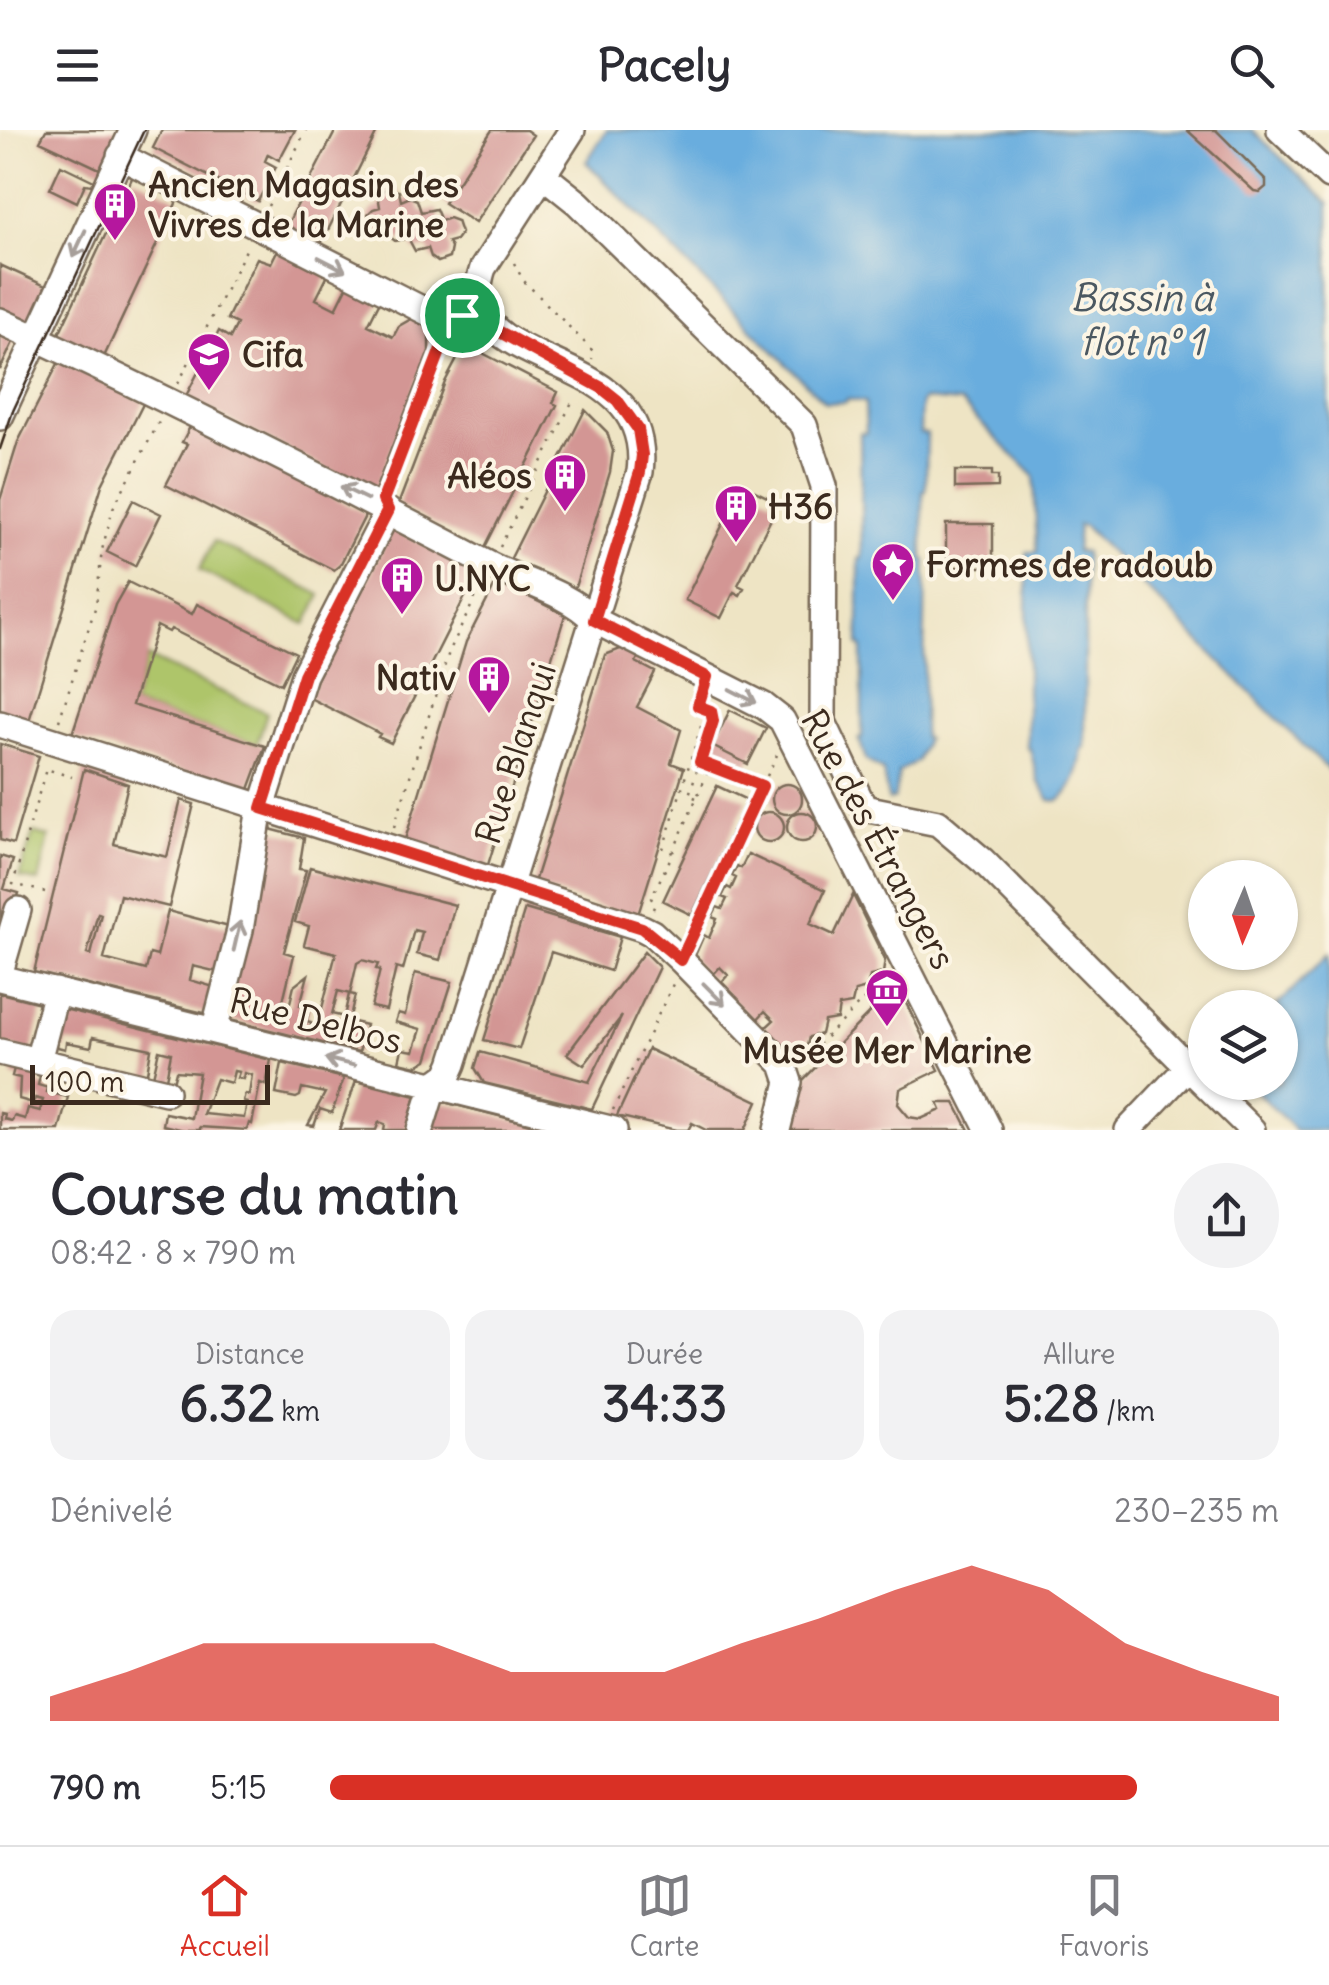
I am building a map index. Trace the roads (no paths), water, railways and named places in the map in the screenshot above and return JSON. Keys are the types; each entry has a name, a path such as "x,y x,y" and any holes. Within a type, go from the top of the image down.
{"street":[{"path":"0,417 133,130"},
{"path":"1280,130 1329,176"},
{"path":"120,156 435,316 447,318 480,311 478,282 484,268 543,175 562,133"},
{"path":"543,175 578,203 804,425 824,486 823,722 864,808 938,823 983,861 1188,1066 1128,1130"},
{"name":"Rue Blanqui","path":"420,1130 434,1085 448,1075 453,1064 636,488 642,455 638,429 617,400 584,377 489,326 480,311"},
{"name":"Rue des Étrangers","path":"0,321 388,510 491,566 580,606 594,620 764,706 782,720 990,1130"},
{"path":"214,1031 240,930 262,808 304,675 388,510"},
{"path":"0,724 645,930 681,960 782,1064 789,1082 776,1130"},
{"path":"0,975 18,910"},
{"name":"Rue Delbos","path":"0,975 610,1129"},
{"path":"38,1061 56,992"},
{"path":"0,1052 166,1092"},
{"path":"1222,1100 1252,1130"}],"water":[{"name":"Bassin à flot n° 1","path":"607,130 1252,130 1329,203 1329,771 1084,526 1078,525 1076,552 1085,552 1085,747 1073,784 1059,801 1050,800 1038,781 1027,748 1027,552 1037,552 1034,476 961,403 924,400 920,433 927,434 923,492 926,739 917,761 899,772 894,799 888,800 883,771 866,760 859,739 860,433 866,433 865,402 847,399 825,403 586,162"},
{"path":"1329,954 1329,1130 1295,1130 1265,1100 1298,1100 1298,990 1292,990"}],"tram line":[{"path":"0,449 13,411 144,130"}],"place":[{"name":"Ancien Magasin des Vivres de la Marine","path":"115,242"},
{"name":"Cifa","path":"209,392"},
{"name":"Aléos","path":"565,513"},
{"name":"H36","path":"736,544"},
{"name":"Formes de radoub","path":"893,602"},
{"name":"U.NYC","path":"402,616"},
{"name":"Nativ","path":"489,715"},
{"name":"Musée Mer Marine","path":"887,1028"}]}
